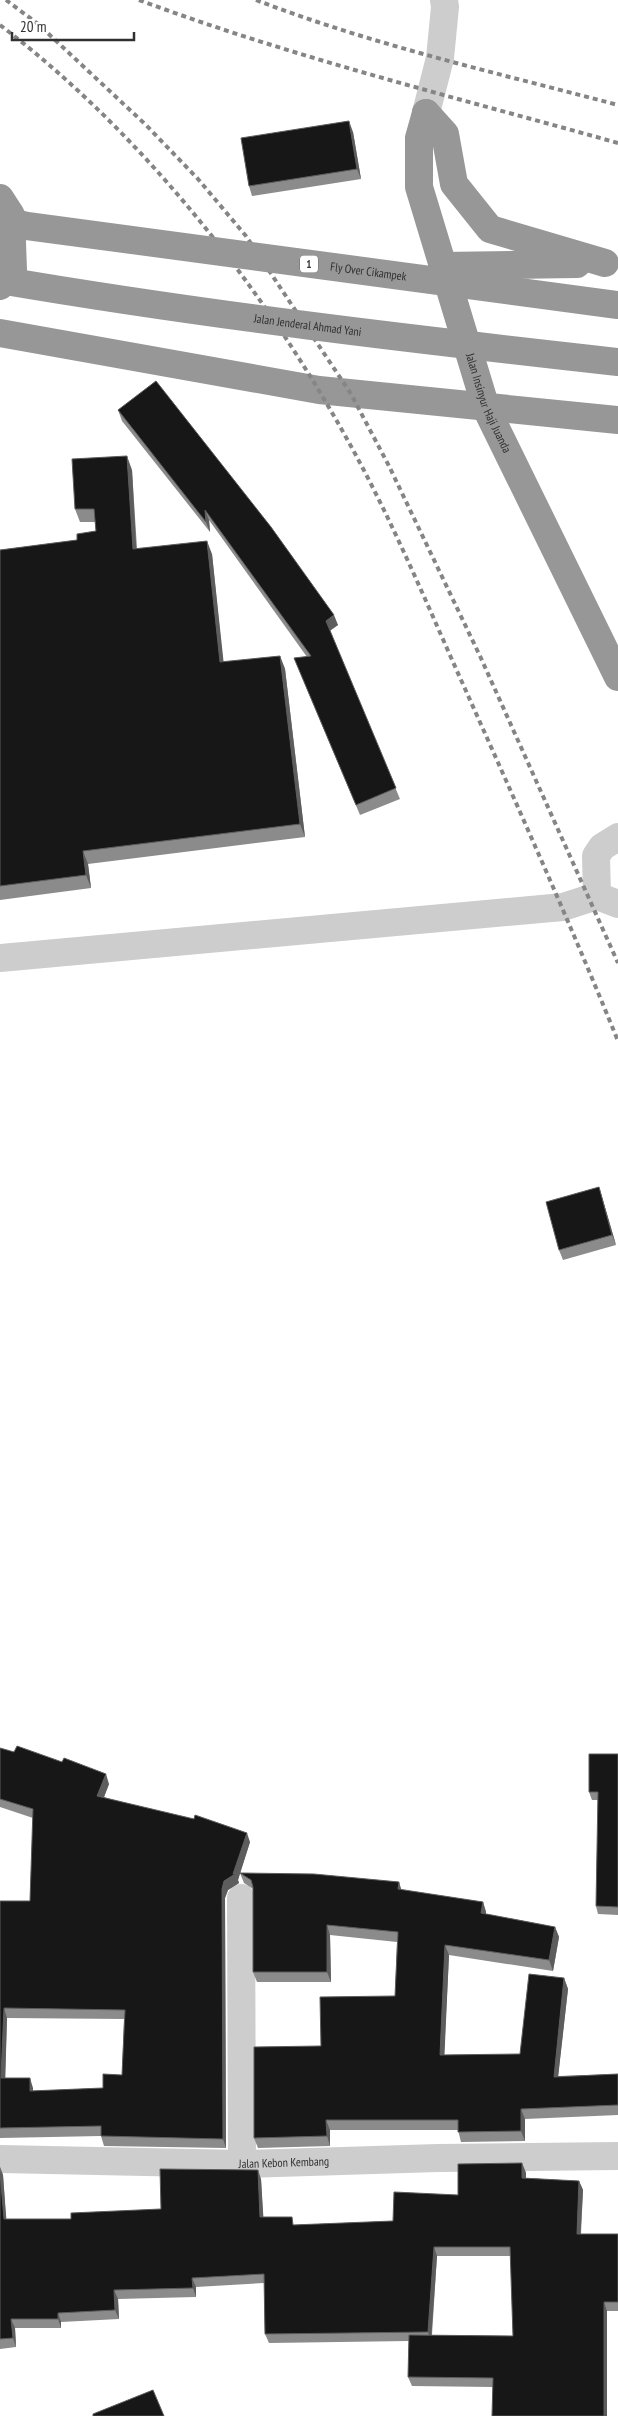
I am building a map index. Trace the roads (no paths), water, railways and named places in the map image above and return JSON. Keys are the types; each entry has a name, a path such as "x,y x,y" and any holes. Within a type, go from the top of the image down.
{"highway":[{"path":"426,113 445,134 454,184 490,230 611,264"},
{"name":"Jalan Insinyur Haji Juanda","path":"426,113 419,138 419,187 486,408 615,673"},
{"path":"0,198 11,214 13,270 0,286"},
{"name":"Fly Over Cikampek","path":"0,220 37,227 618,305"},
{"path":"442,266 611,264"},
{"name":"Jalan Jenderal Ahmad Yani","path":"0,280 123,301 364,334 618,362"},
{"path":"0,333 319,390 618,420"},
{"path":"615,673 618,635"}],"street":[{"path":"426,113 440,58 444,0"},
{"path":"0,958 563,907 608,900 596,856 602,847 618,837"},
{"path":"242,1898 242,2164"},
{"name":"Jalan Kebon Kembang","path":"0,2159 242,2164 438,2158 618,2156"}],"railway":[{"path":"6,0 38,24 146,125 198,179 246,236 351,394 389,466 480,656 618,963"},
{"path":"139,0 317,59 618,143"},
{"path":"256,0 390,45 618,105"},
{"path":"0,25 58,73 114,126 167,183 217,243 264,306 307,371 346,437 403,550 544,865 618,1041"}]}
